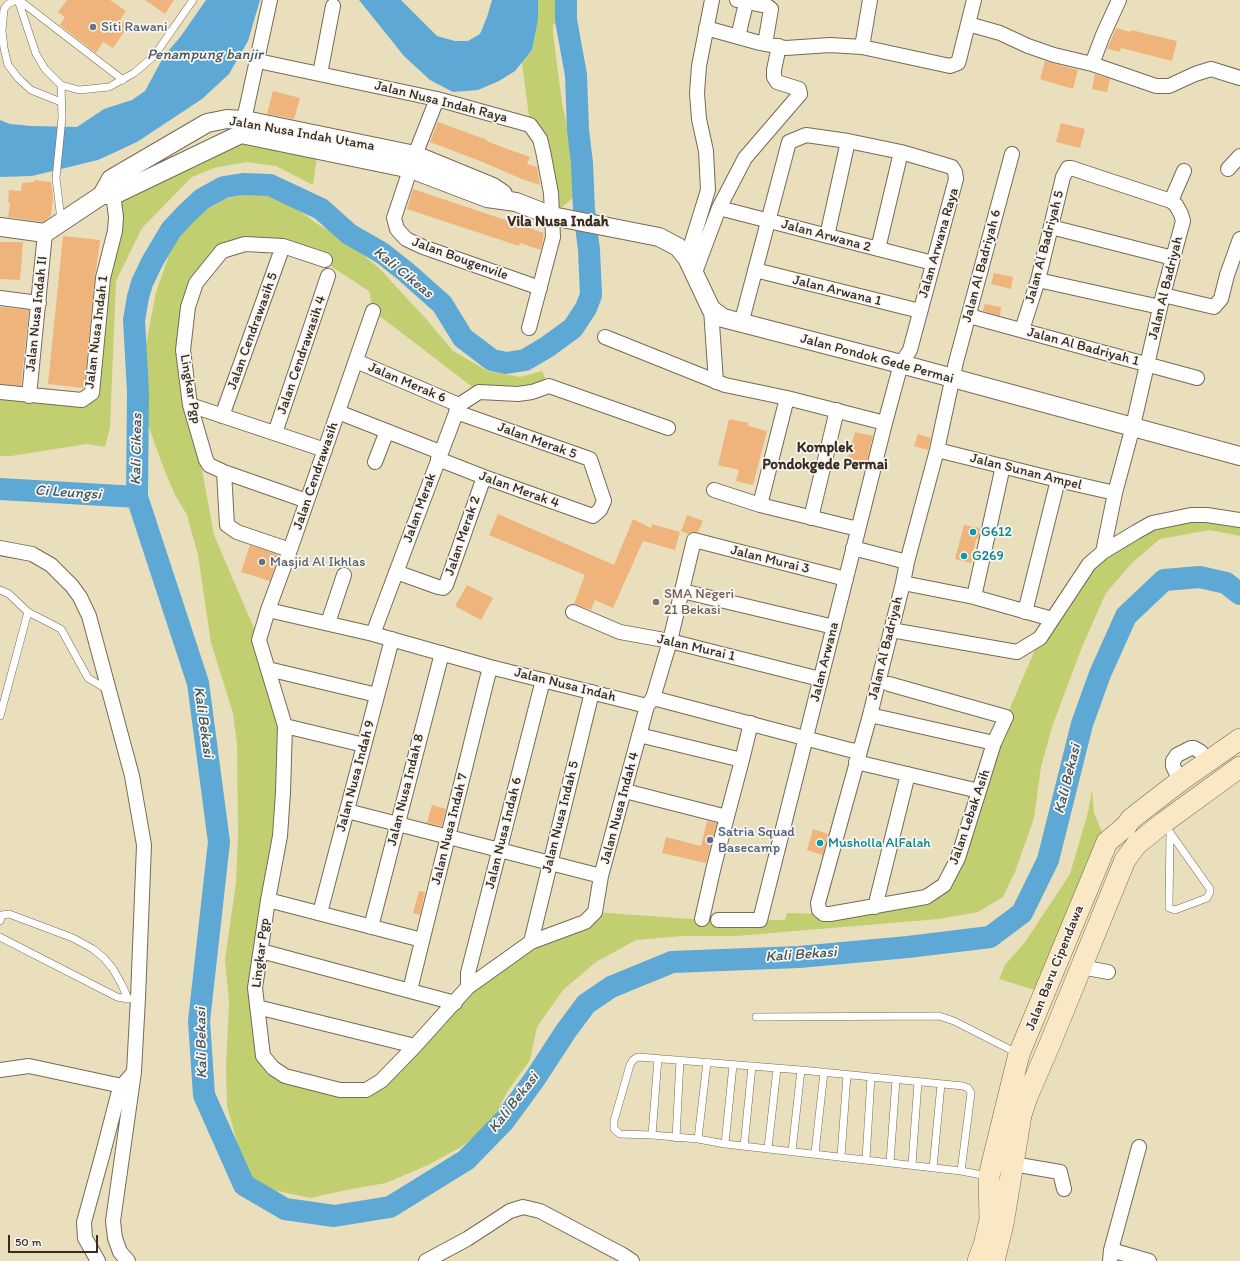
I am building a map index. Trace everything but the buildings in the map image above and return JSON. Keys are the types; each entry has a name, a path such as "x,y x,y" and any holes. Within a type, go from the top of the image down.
{"main road":[{"name":"Jalan Baru Cipendawa","path":"978,1261 984,1245 990,1220 989,1176 1019,1054 1107,842 1126,826 1131,819 1180,781 1240,739"},
{"name":"Jalan Baru Cipendawa","path":"994,1261 1003,1224 1021,1115 1027,1097 1125,860 1137,844 1167,829 1240,767"},
{"path":"1045,993 1068,1000"}],"street":[{"path":"243,127 270,0"},
{"path":"687,258 708,190 706,151 699,119 697,93 699,66 712,0"},
{"path":"862,47 870,0"},
{"path":"706,28 786,48 830,45 862,47 950,66 958,63 974,0"},
{"path":"1092,64 1118,0"},
{"path":"694,275 719,208 746,158 800,94 799,89 777,82 774,77 771,9 767,6 742,2 738,37"},
{"path":"320,74 333,6"},
{"path":"968,24 1000,34 1054,55 1092,64 1156,86 1170,86 1195,74 1211,69 1240,78"},
{"name":"Jalan Nusa Indah Raya","path":"258,61 438,99 530,125 540,139 544,151 556,217"},
{"name":"Jalan Bougenvile","path":"438,99 413,162 394,218 397,230 406,239 423,247 540,288"},
{"name":"Jalan Nusa Indah Utama","path":"44,233 207,123 227,119 243,127 413,162 487,198 516,202 556,217"},
{"name":"Jalan Nusa Indah Utama","path":"109,189 243,127"},
{"name":"Jalan Arwana Raya","path":"768,220 789,142 806,135 848,141 901,152 952,167 955,172 956,179 910,350 901,364"},
{"path":"827,236 848,141"},
{"path":"878,249 901,152"},
{"name":"Jalan Al Badriyah 6","path":"953,378 1012,154"},
{"path":"1228,169 1240,156"},
{"name":"Jalan Al Badriyah 5","path":"1022,330 1038,280 1063,177 1068,168 1171,201"},
{"path":"1171,201 1184,170"},
{"name":"Jalan Nusa Indah 1","path":"0,392 82,400 92,394 103,278 116,217 109,189"},
{"name":"Jalan Al Badriyah","path":"1103,552 1115,493 1133,426 1161,301 1183,221 1181,214 1171,201"},
{"name":"Jalan Arwana 2","path":"719,208 933,263"},
{"path":"529,328 553,237 556,217 659,237 678,247 687,258 711,309 716,382"},
{"path":"741,324 768,220"},
{"path":"0,227 44,233"},
{"path":"1051,228 1173,258"},
{"name":"Jalan Nusa Indah II","path":"30,396 44,233"},
{"path":"1038,280 1161,301 1214,308 1221,299 1233,277 1240,239"},
{"name":"Lingkar Pgp","path":"307,501 224,472 209,465 206,460 190,405 183,350 188,307 196,283 222,251 245,244 283,246 325,260"},
{"name":"Jalan Cendrawasih 5","path":"222,416 283,246"},
{"name":"Jalan Arwana 1","path":"755,270 920,311"},
{"name":"Jalan Cendrawasih 4","path":"275,434 328,276"},
{"path":"0,298 38,303"},
{"name":"Jalan Pondok Gede Permai","path":"711,309 723,318 741,324 901,364 1240,456"},
{"name":"Jalan Cendrawasih","path":"259,640 268,610 373,311"},
{"name":"Jalan Al Badriyah 1","path":"969,316 1197,378"},
{"path":"605,337 716,382 837,410 885,423"},
{"name":"Jalan Merak 6","path":"356,361 457,408"},
{"name":"Jalan Arwana","path":"718,920 760,920 901,364"},
{"name":"Jalan Al Badriyah","path":"824,914 819,910 818,903 870,715 907,562 937,450 953,378"},
{"path":"457,408 479,392 518,394 532,392 549,386 668,428"},
{"path":"760,505 787,398"},
{"path":"190,405 325,450"},
{"name":"Jalan Merak","path":"373,634 457,408"},
{"name":"Jalan Merak 5","path":"457,408 590,459 604,501 600,510"},
{"path":"811,518 837,410"},
{"name":"Jalan Merak 4","path":"338,412 387,432 484,477 594,516 600,510"},
{"path":"375,462 387,432"},
{"name":"Jalan Sunan Ampel","path":"937,450 1115,493"},
{"path":"974,597 1003,466"},
{"path":"224,472 227,525 237,532 290,550"},
{"name":"Jalan Merak 2","path":"396,572 438,587 443,588 446,585 484,477"},
{"path":"1025,612 1058,480"},
{"path":"714,490 760,505 858,529"},
{"path":"891,630 1017,652 1040,638 1090,564 1103,552 1152,523 1191,515 1207,515 1240,520"},
{"name":"Jalan Murai 3","path":"694,540 846,579"},
{"name":"Jalan Nusa Indah 4","path":"594,912 601,876 639,735 670,641 694,540"},
{"path":"0,548 32,554 51,565 72,586 80,597 89,616 132,776 144,845 133,999 134,1072 113,1221 115,1238 120,1252 128,1261"},
{"path":"854,548 907,562"},
{"path":"328,623 344,575"},
{"path":"903,583 974,597 1052,619"},
{"path":"682,590 834,627"},
{"name":"Jalan Nusa Indah","path":"268,610 373,634 490,667 592,692 650,702 751,723 850,750 858,756 908,774 979,791"},
{"name":"Jalan Murai 1","path":"573,612 620,632 670,641 820,679"},
{"name":"Jalan Nusa Indah 9","path":"320,913 392,639"},
{"name":"Lingkar Pgp","path":"259,640 285,726 280,836 268,900 256,988 263,1056 273,1068 284,1076 340,1090 366,1090 381,1081 455,1003 468,986 531,942 585,922 594,912"},
{"name":"Jalan Nusa Indah 8","path":"371,927 442,653"},
{"name":"Jalan Nusa Indah 7","path":"410,990 490,667"},
{"path":"268,669 377,695"},
{"name":"Jalan Nusa Indah 6","path":"468,986 468,972 543,680"},
{"name":"Jalan Lebak Asih","path":"824,914 875,907 926,897 944,885 958,858 994,743 1006,717 889,684"},
{"name":"Jalan Nusa Indah 5","path":"531,942 592,692"},
{"path":"870,715 994,743"},
{"path":"702,919 714,866 751,723"},
{"path":"285,726 364,745"},
{"path":"639,735 742,760"},
{"path":"875,907 908,774"},
{"path":"625,791 727,817"},
{"path":"347,811 601,876"},
{"path":"268,900 422,940"},
{"path":"261,950 455,1003"},
{"path":"1081,967 1108,972"},
{"path":"257,1007 415,1046"},
{"path":"0,1070 29,1066 122,1086"},
{"path":"98,1261 85,1238 84,1222 118,1095 122,1086 134,1072"},
{"path":"1139,1147 1111,1255 1149,1261"},
{"path":"1013,1164 1060,1172 1064,1189"},
{"path":"426,1261 467,1239 510,1211 523,1207 540,1211 632,1261"}],"lane":[{"path":"18,0 123,80"},
{"path":"18,0 36,54 45,69 61,85 79,90 109,87 134,73 154,56 193,0"},
{"path":"18,0 8,4 4,9 2,31 8,65 19,79 31,90 61,102"},
{"path":"61,85 62,118 56,178 61,222"},
{"path":"0,590 9,594 28,612 61,629 88,678 108,690"},
{"path":"0,716 28,612"},
{"path":"1167,829 1210,889 1207,898 1175,910 1169,908 1168,905 1167,829"},
{"path":"0,921 2,915 9,914 73,938 93,948 113,969 122,985 133,999"},
{"path":"0,937 117,996 133,999"},
{"path":"756,1017 939,1016 954,1021 1019,1054"},
{"path":"961,1170 971,1093 968,1088 963,1086 824,1072 638,1057 633,1060 630,1065 614,1121 614,1129 620,1134 698,1139 725,1144 961,1170 989,1176"},
{"path":"652,1135 658,1058"},
{"path":"676,1138 680,1060"},
{"path":"698,1139 707,1062"},
{"path":"725,1144 733,1065"},
{"path":"744,1146 752,1066"},
{"path":"768,1148 776,1069"},
{"path":"792,1151 801,1070"},
{"path":"815,1153 824,1072"},
{"path":"841,1156 847,1075"},
{"path":"866,1159 871,1077"},
{"path":"890,1162 896,1080"},
{"path":"912,1164 918,1082"},
{"path":"933,1168 941,1084"}],"green space":[{"path":"538,0 556,0 558,21 553,25 553,33 562,103 574,158 576,195 552,216 530,125 522,63 532,50 538,20"},
{"path":"241,134 318,150 313,185 276,166 246,162 214,168 192,177 142,228 116,281 110,427 105,447 87,444 11,456 0,456 0,392 92,393 114,195"},
{"path":"257,193 288,202 316,223 345,240 379,268 427,320 453,351 488,371 520,377 542,371 549,386 479,392 373,311 369,291 332,267 325,260 283,246 222,251 188,307 190,405 214,535 259,640 285,726 257,1007 273,1068 366,1090 468,987 595,912 690,919 785,920 787,913 830,914 875,907 944,885 1006,717 1040,638 1089,564 1152,523 1240,520 1240,536 1210,530 1160,539 1132,563 1106,593 1082,647 1052,727 1041,767 1034,818 1015,872 1003,897 978,912 939,919 736,936 683,936 636,940 596,962 563,990 537,1027 530,1060 507,1092 492,1122 461,1147 428,1165 386,1183 310,1198 257,1185 243,1164 227,1106 226,1068 229,1002 225,960 236,882 238,834 237,744 233,713 211,643 198,555 187,515 175,495 144,413 142,386 143,360 156,292 175,239 199,214 227,198"},
{"path":"1092,789 1094,813 1102,832 1111,838 1045,993 999,979 1005,965 1025,942 1070,874 1088,812"}],"water":[{"name":"Penampung banjir","path":"206,0 260,0 248,41 229,74 202,99 137,142 98,160 32,176 0,177 0,120 10,124 31,126 77,127 104,109 132,100 145,91 164,56 181,36"},
{"path":"359,0 401,0 437,36 455,41 468,41 480,34 492,0 538,0 538,20 532,50 515,71 499,81 478,90 453,92 430,80 404,56"}],"waterway":[{"name":"Kali Bekasi","path":"566,0 566,20 576,75 578,130 582,163 584,210 589,250 591,295 586,308 573,328 547,347 525,360 506,363 492,360 463,338 442,304 382,253 349,234 321,209 270,185 243,184 224,187 202,199 171,230 152,262 142,283 138,297 134,320 138,392 137,497 198,683 219,842 199,1021 204,1095 244,1185 285,1209 334,1216 390,1207 466,1160 504,1121 586,1004 611,987 672,962 799,957 908,947 990,937 1022,913 1048,860 1082,724 1100,674 1126,616 1164,580 1200,577 1226,583 1240,594"},
{"name":"Ci Leungsi","path":"0,489 137,497"}],"place":[{"name":"Siti Rawani","path":"93,27"},
{"name":"G612","path":"973,532"},
{"name":"G269","path":"964,556"},
{"name":"Masjid Al Ikhlas","path":"262,562"},
{"name":"SMA Negeri 21 Bekasi","path":"656,602"},
{"name":"Satria Squad Basecamp","path":"710,840"},
{"name":"Musholla AlFalah","path":"820,843"}],"district":[{"name":"Vila Nusa Indah","path":"558,222"},
{"name":"Komplek Pondokgede Permai","path":"825,456"}],"water label":[{"name":"Kali Cikeas","path":"403,273"},
{"name":"Kali Cikeas","path":"137,449"}]}
